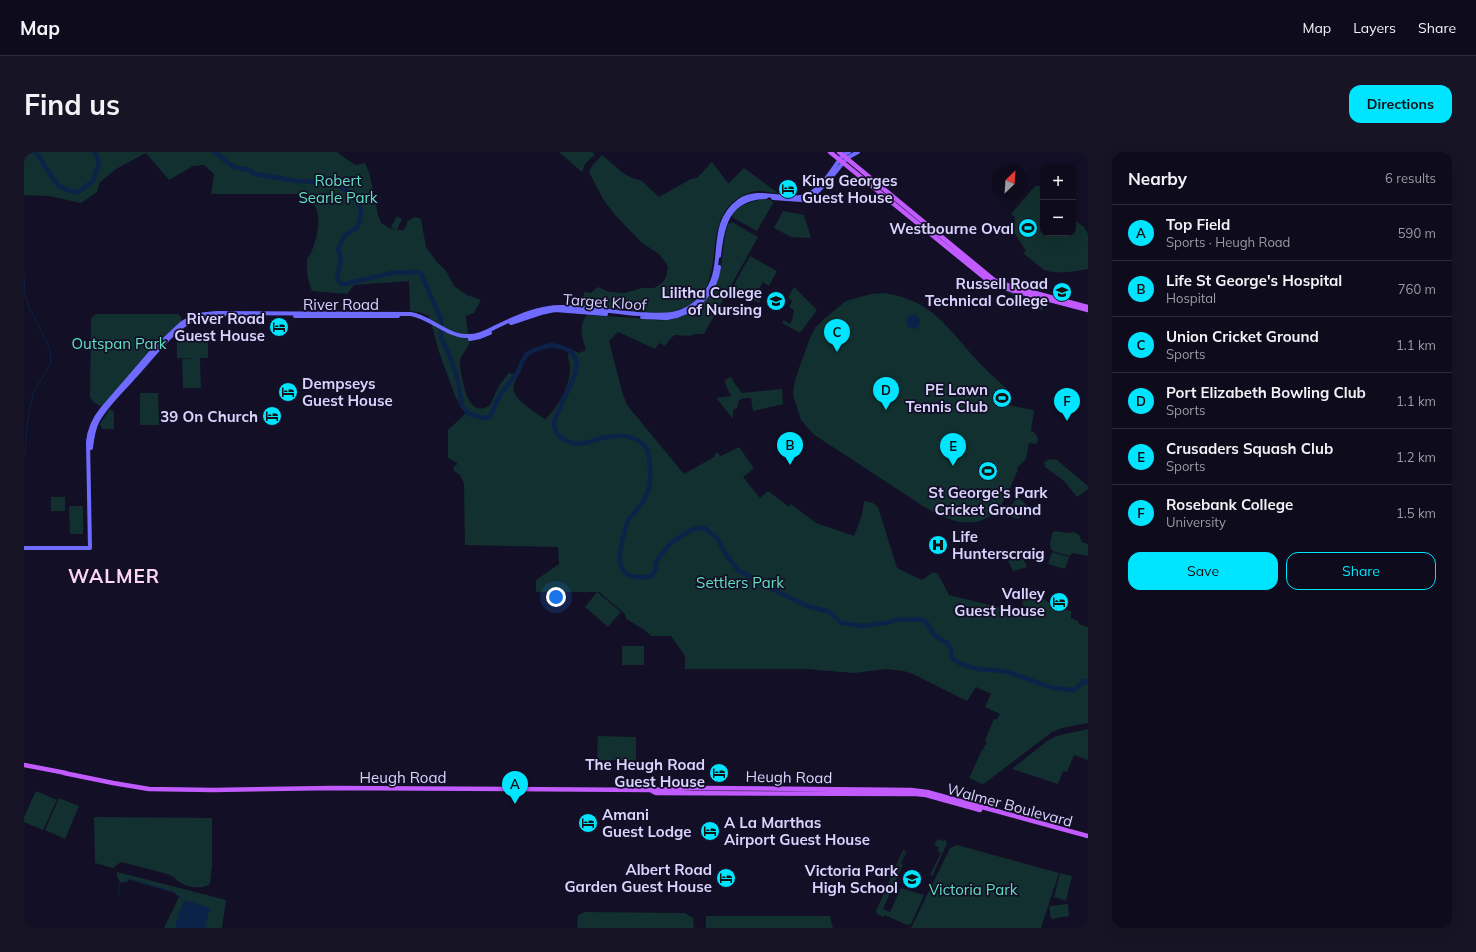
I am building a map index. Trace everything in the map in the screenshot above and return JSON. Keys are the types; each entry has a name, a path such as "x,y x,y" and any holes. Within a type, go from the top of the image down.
{"main road":[{"path":"830,152 842,158 991,283 1006,289 1088,307"},
{"path":"842,158 848,152"},
{"path":"842,158 858,152"},
{"name":"Target Kloof","path":"466,338 485,332 516,318 544,309 559,307 579,310 667,315 676,313 693,305 704,295 714,277 719,230 726,217 740,200 752,195 801,197 810,194 824,181 842,158"},
{"path":"1045,297 1088,310"},
{"name":"River Road","path":"24,548 90,548 90,454 93,422 102,408 152,351 191,318 202,314 411,314 420,316 431,323 466,338"},
{"name":"Heugh Road","path":"24,765 64,772 113,784 136,787 213,790 332,788 650,790 699,788 903,789 927,793"},
{"name":"Walmer Boulevard","path":"927,793 1088,838"}],"green space":[{"name":"Settlers Park","path":"24,152 337,152 356,165 365,163 369,172 381,223 395,230 391,227 397,216 402,219 397,230 404,230 408,221 415,217 421,219 426,247 436,261 446,271 454,286 467,295 481,300 474,313 466,316 469,344 460,361 463,383 471,403 479,408 484,408 490,405 500,384 509,373 518,376 514,383 514,389 518,399 545,419 555,409 566,388 570,373 568,353 575,351 579,353 586,350 582,336 582,323 587,315 663,320 676,319 692,312 705,300 715,286 720,271 726,230 728,224 732,222 758,237 704,334 689,336 675,335 665,346 659,343 655,349 618,332 609,341 627,405 684,474 714,457 716,452 721,456 739,447 754,468 743,477 760,498 768,491 789,507 791,504 816,523 854,536 862,515 864,501 873,503 878,507 897,568 922,580 933,572 938,574 949,595 1026,614 1020,594 1036,594 1057,608 1071,611 1071,618 1078,621 1079,624 1088,627 1088,723 1062,728 1052,732 982,784 969,778 982,750 985,749 983,748 987,743 985,740 994,719 996,720 1000,714 985,707 991,694 976,687 967,701 904,671 886,669 854,673 806,669 685,669 685,656 671,636 651,636 643,629 626,619 625,614 599,592 536,592 536,580 559,564 558,547 465,545 464,484 460,475 454,471 453,466 457,465 457,463 448,458 448,430 466,413 456,398 440,355 429,316 419,312 410,311 409,281 354,285 347,294 312,291 309,284 307,258 314,245 318,228 318,219 314,204 308,198 300,194 211,194 214,174 204,165 193,166 169,180 146,153 116,169 100,182 97,192 81,203 49,196 24,195"},
{"path":"559,152 592,152 595,154 585,164 582,172"},
{"path":"602,155 623,173 642,181 659,197 691,179 697,178 712,162 729,183 744,168 778,193 757,191 749,193 737,199 725,212 718,227 710,278 703,292 691,304 671,312 664,313 582,306 584,292 591,293 598,287 609,292 624,293 642,288 654,288 662,283 666,277 668,267 659,254 641,242 615,215 603,199 589,172 591,167"},
{"name":"Westbourne Oval","path":"1035,186 1040,187 1040,236 1076,236 1076,221 1084,227 1088,234 1088,269 1066,272 1044,270 1023,253 1026,251 1013,231 1015,217 1011,214 1023,200 1028,200 1028,194"},
{"path":"762,199 771,200 773,203 757,231 733,218 732,215 741,206"},
{"path":"783,211 804,215 811,238 791,237 774,228"},
{"path":"750,256 777,271 769,286 763,282 756,294 758,296 756,299 760,301 759,303 732,288"},
{"path":"794,287 817,310 800,333 782,323 784,320 790,324 793,317 794,310 789,307 792,301 788,297"},
{"path":"1004,291 1040,300 1043,311"},
{"path":"883,293 899,296 913,301 935,315 981,365 1008,390 1007,405 1034,410 1031,431 1034,432 1038,438 1037,444 1029,443 1026,459 1017,468 1018,470 1010,489 1000,507 990,516 982,520 969,523 960,522 931,511 813,434 801,420 793,395 794,385 810,338 815,328 846,301 871,294"},
{"name":"Outspan Park","path":"96,314 177,314 180,316 181,320 181,322 103,405 100,406 93,402 90,397 91,318"},
{"path":"177,338 208,339 208,358 200,358 201,388 183,388 182,359 196,358 177,358"},
{"path":"730,377 742,393 782,389 783,404 753,411 751,398 743,398 739,400 737,408 733,410 733,419 716,398 731,396 725,383 725,380"},
{"path":"140,393 158,393 159,425 140,425"},
{"path":"110,409 114,412 114,429 102,429 100,424"},
{"path":"1050,459 1057,460 1088,486 1088,489 1077,497 1064,481 1045,467 1044,462"},
{"path":"51,497 65,497 65,511 51,511"},
{"path":"1016,499 1020,499 1029,507 1025,514 1022,513 1019,519 1011,517 1008,511"},
{"path":"69,506 83,506 83,534 70,534"},
{"path":"1055,531 1069,533 1074,532 1079,535 1082,542 1088,544 1088,556 1072,553 1070,556 1052,551 1050,545 1052,533"},
{"path":"1052,552 1069,557 1065,569 1048,564"},
{"path":"1022,555 1027,567 1013,571 1008,561"},
{"path":"597,592 621,612 608,627 585,607"},
{"path":"622,646 644,646 644,665 622,665"},
{"path":"1088,729 1088,760 1074,755 1067,772 1063,771 1058,784 1012,769 1047,741 1056,736"},
{"path":"598,736 636,737 636,760 597,760"},
{"path":"36,791 57,800 43,830 24,822 24,817"},
{"path":"59,798 79,806 65,839 45,830"},
{"path":"94,817 212,818 212,865 210,884 204,887 193,887 181,883 170,875 121,862 113,868 95,863"},
{"path":"938,839 944,841 945,839 947,843 933,875 931,876 941,853 937,851 939,848 934,844"},
{"name":"Victoria Park","path":"957,845 1059,873 1041,928 911,928 950,848"},
{"path":"903,850 905,851 879,908 905,852 907,851 901,863 903,864 883,909 890,912 901,888 924,895 911,924 907,925 885,915 884,917 877,914 876,911"},
{"path":"117,872 226,900 222,928 164,928 179,897 174,892 129,879 127,882 121,883 117,877"},
{"path":"1060,873 1072,876 1066,901 1054,897"},
{"path":"1068,904 1069,916 1051,919 1049,906"},
{"path":"585,912 685,913 693,918 694,928 577,928 578,915"},
{"path":"706,916 830,916 833,928 706,928"}],"water":[{"path":"910,315 916,315 920,319 920,325 916,329 910,329 906,325 906,319"},
{"path":"185,900 210,908 205,928 175,928 179,912"}],"waterway":[{"path":"36,152 59,186 72,192 78,192 93,181 99,163 95,152"},
{"path":"214,152 234,167 249,170 254,174 297,181 318,182 325,180 336,184 354,197 361,211 360,220 356,228 344,236 338,250 341,258 338,280 341,284 345,284 392,273 418,272 421,274 441,319 441,337 452,362 458,381 462,406 469,414 483,418 490,417 500,395 518,372 527,354 534,350 551,345 570,351 575,357 577,363 575,375 555,418 554,425 557,434 568,442 576,444 613,436 625,436 636,439 647,449 650,473 649,488 643,501 629,519 620,552 621,566 628,575 635,577 652,576 655,570 656,562 667,547 675,540 693,529 706,529 717,538 726,555 738,570 766,586 807,606 830,612 841,623 862,626 885,623 900,619 919,619 926,622 934,635 947,643 951,649 952,658 959,663 977,669 1005,671 1053,688 1074,690 1084,681 1088,682"},
{"path":"24,275 25,295 29,307 50,349 51,363 33,394 27,424 25,456"},
{"path":"118,896 119,883 128,879 173,892 184,901"}],"place":[{"name":"King Georges Guest House","path":"788,189"},
{"name":"Westbourne Oval","path":"1028,228"},
{"name":"Russell Road Technical College","path":"1062,292"},
{"name":"Lilitha College of Nursing","path":"776,301"},
{"name":"River Road Guest House","path":"279,327"},
{"name":"Union Cricket Ground","path":"837,352"},
{"name":"Dempseys Guest House","path":"288,392"},
{"name":"PE Lawn Tennis Club","path":"1002,398"},
{"name":"Port Elizabeth Bowling Club","path":"886,410"},
{"name":"39 On Church","path":"272,416"},
{"name":"Rosebank College","path":"1067,421"},
{"name":"Life St George's Hospital","path":"790,465"},
{"name":"Crusaders Squash Club","path":"953,466"},
{"name":"St George's Park Cricket Ground","path":"988,471"},
{"name":"Life Hunterscraig","path":"938,545"},
{"name":"Valley Guest House","path":"1059,602"},
{"name":"The Heugh Road Guest House","path":"719,773"},
{"name":"Top Field","path":"515,804"},
{"name":"Amani Guest Lodge","path":"588,823"},
{"name":"A La Marthas Airport Guest House","path":"710,831"},
{"name":"Albert Road Garden Guest House","path":"726,878"},
{"name":"Victoria Park High School","path":"912,879"}],"district":[{"name":"WALMER","path":"114,576"}],"park label":[{"name":"Robert Searle Park","path":"338,188"}]}
